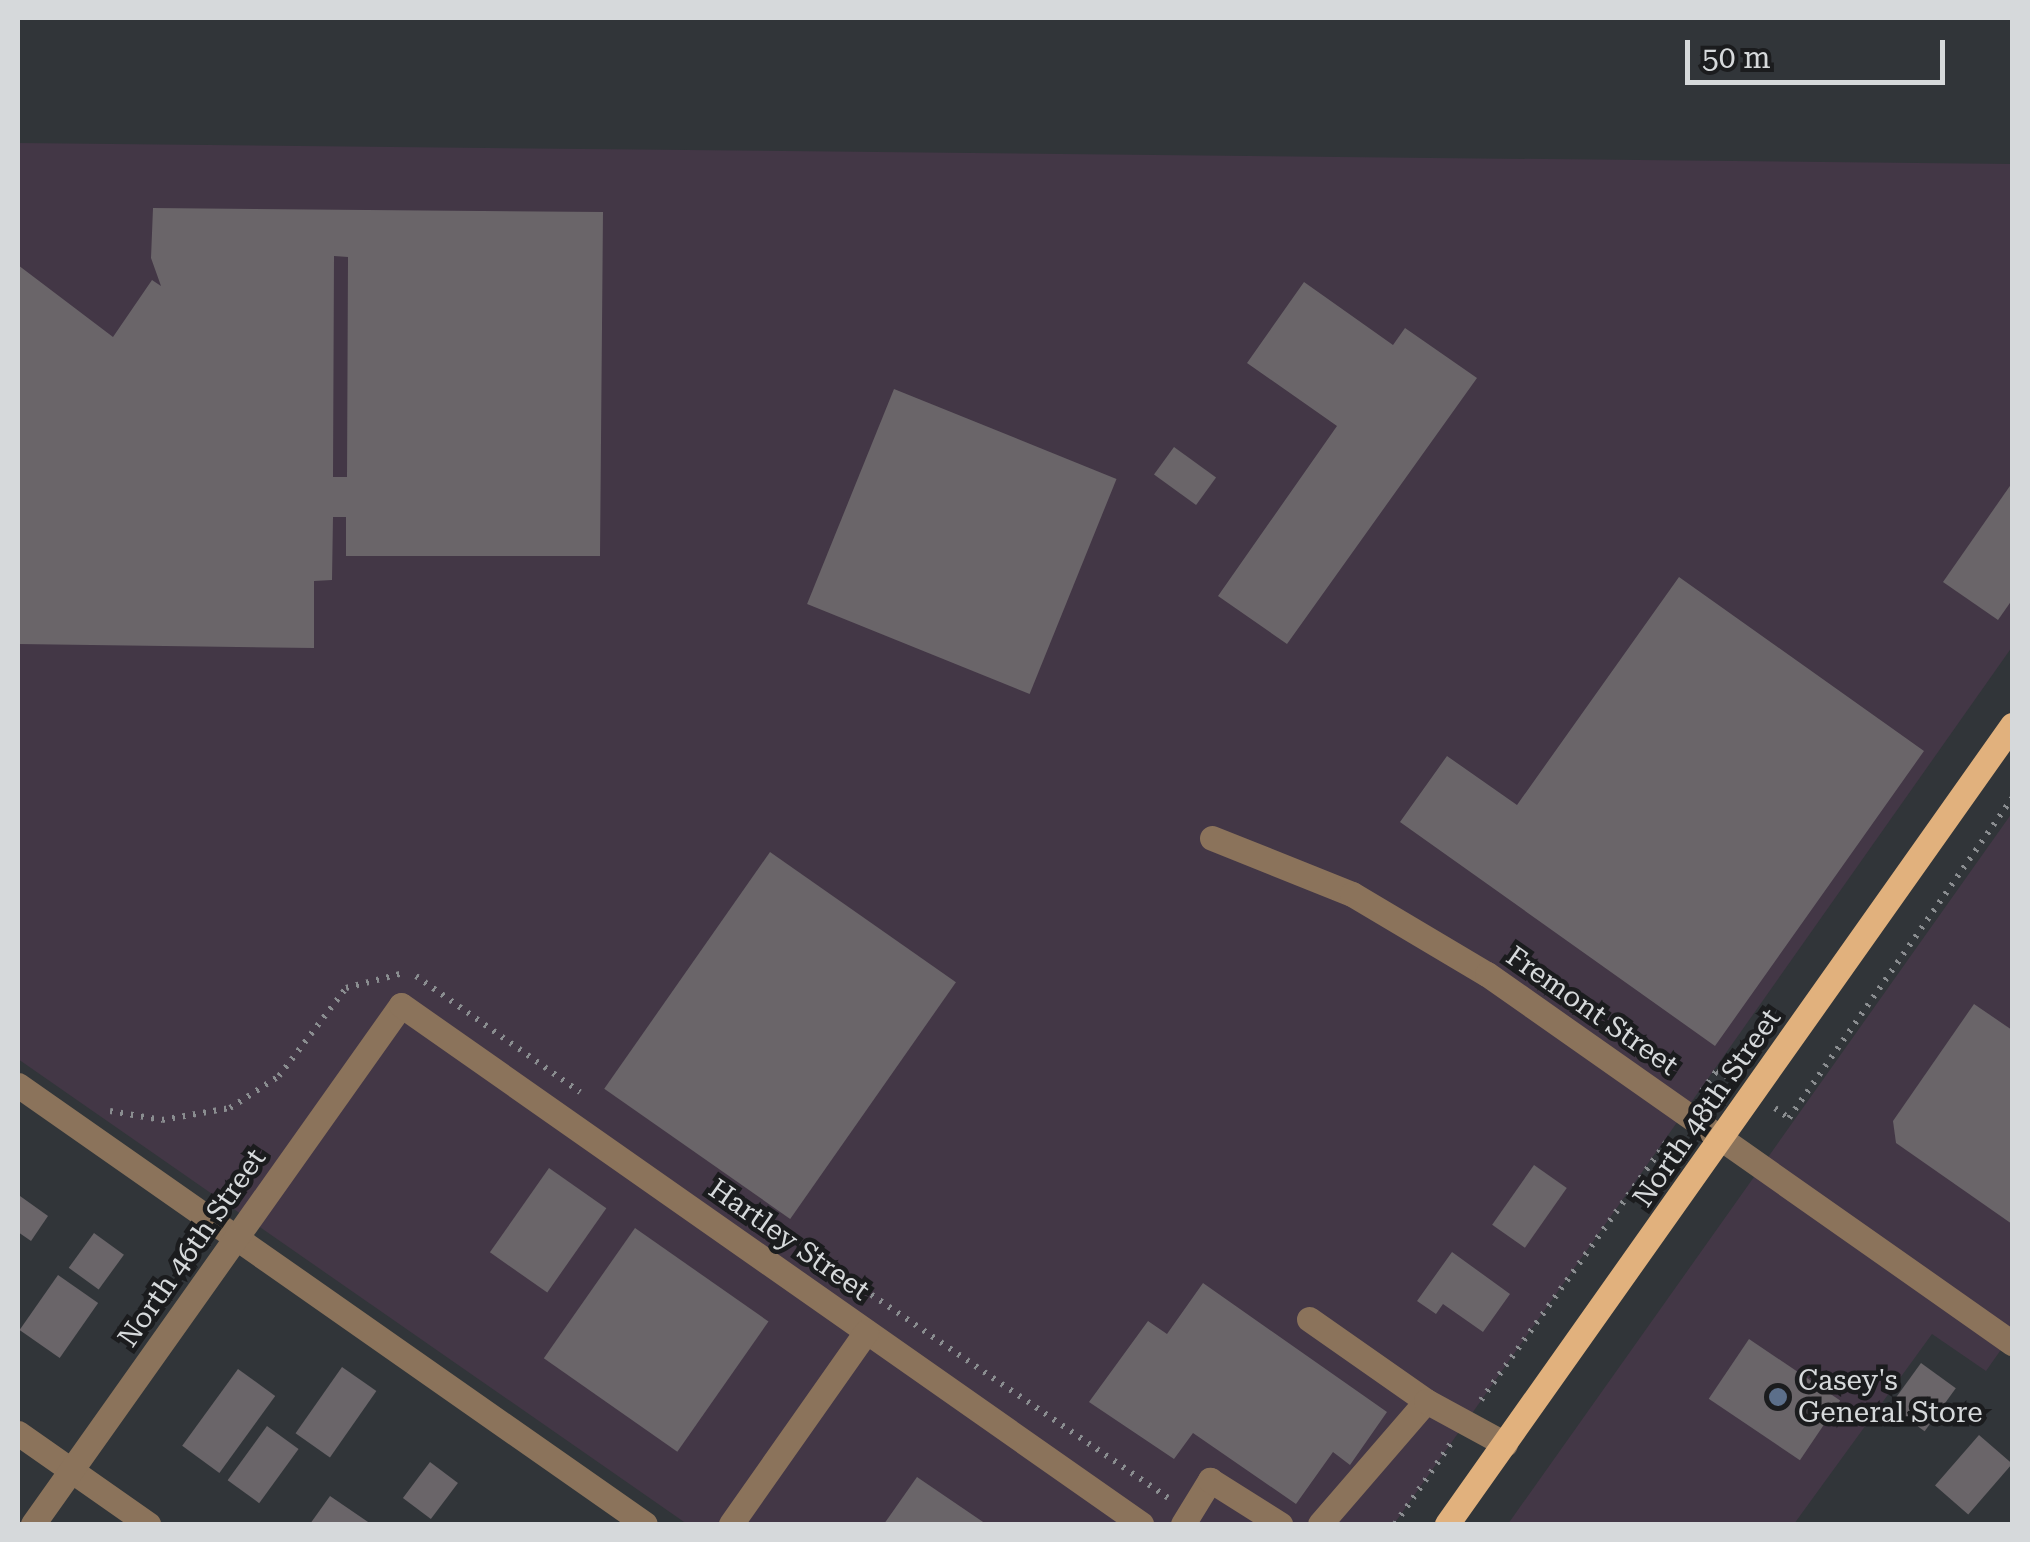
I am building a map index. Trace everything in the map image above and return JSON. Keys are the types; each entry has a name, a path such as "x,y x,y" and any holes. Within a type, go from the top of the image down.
{"main road":[{"name":"North 48th Street","path":"1448,1524 2012,725"}],"street":[{"name":"Fremont Street","path":"1212,838 1352,894 1487,974 2012,1343"},
{"name":"North 46th Street","path":"32,1524 401,1006"},
{"name":"Hartley Street","path":"401,1006 1141,1524"},
{"path":"18,1084 645,1524"},
{"path":"1308,1318 1426,1401 1505,1444"},
{"path":"731,1524 866,1332"},
{"path":"1320,1524 1426,1401"},
{"path":"18,1433 148,1524"},
{"path":"1183,1524 1210,1480 1280,1524"}],"path":[{"path":"95,1105 138,1118 187,1118 230,1108 279,1076"}],"shaded area":[{"path":"18,143 2012,164 2012,647 1394,1524 687,1524 18,1059"},
{"path":"2012,813 2012,1334 1986,1371 1932,1334 1794,1524 1508,1524"}],"building":[{"path":"153,208 603,212 600,556 346,556 346,517 333,517 332,580 314,581 314,648 18,644 18,265 113,337 152,280 161,286 151,258","holes":["334,256 348,257 347,477 333,477"]},
{"path":"1304,282 1393,345 1405,328 1477,378 1287,644 1218,596 1337,426 1247,363"},
{"path":"894,389 1117,479 1030,694 807,604"},
{"path":"1174,447 1216,478 1196,505 1154,475"},
{"path":"2012,483 2012,600 1998,620 1943,582"},
{"path":"1679,577 1924,751 1715,1046 1400,822 1447,756 1517,805"},
{"path":"770,852 956,982 790,1219 604,1089"},
{"path":"1974,1004 2012,1030 2012,1224 1896,1143 1893,1121"},
{"path":"1534,1165 1567,1188 1525,1248 1492,1225"},
{"path":"549,1168 606,1208 547,1293 490,1252"},
{"path":"20,1196 48,1216 31,1241 18,1232"},
{"path":"635,1228 769,1321 677,1452 544,1358"},
{"path":"94,1233 124,1255 99,1290 69,1268"},
{"path":"1452,1252 1510,1294 1483,1332 1443,1304 1436,1314 1417,1301"},
{"path":"58,1275 98,1303 60,1358 20,1330"},
{"path":"1203,1283 1387,1412 1350,1465 1333,1452 1296,1504 1193,1433 1174,1459 1089,1402 1148,1321 1167,1334"},
{"path":"1749,1339 1840,1401 1800,1460 1709,1399"},
{"path":"1921,1363 1956,1388 1925,1431 1890,1406"},
{"path":"342,1367 376,1391 330,1457 296,1433"},
{"path":"238,1369 275,1396 219,1473 182,1446"},
{"path":"267,1426 299,1449 259,1503 228,1480"},
{"path":"1979,1435 2012,1464 1968,1514 1935,1486"},
{"path":"430,1462 458,1483 431,1519 403,1498"},
{"path":"917,1477 986,1524 884,1524"},
{"path":"330,1496 371,1524 310,1524"}],"place":[{"name":"Casey's General Store","path":"1778,1397"}]}
